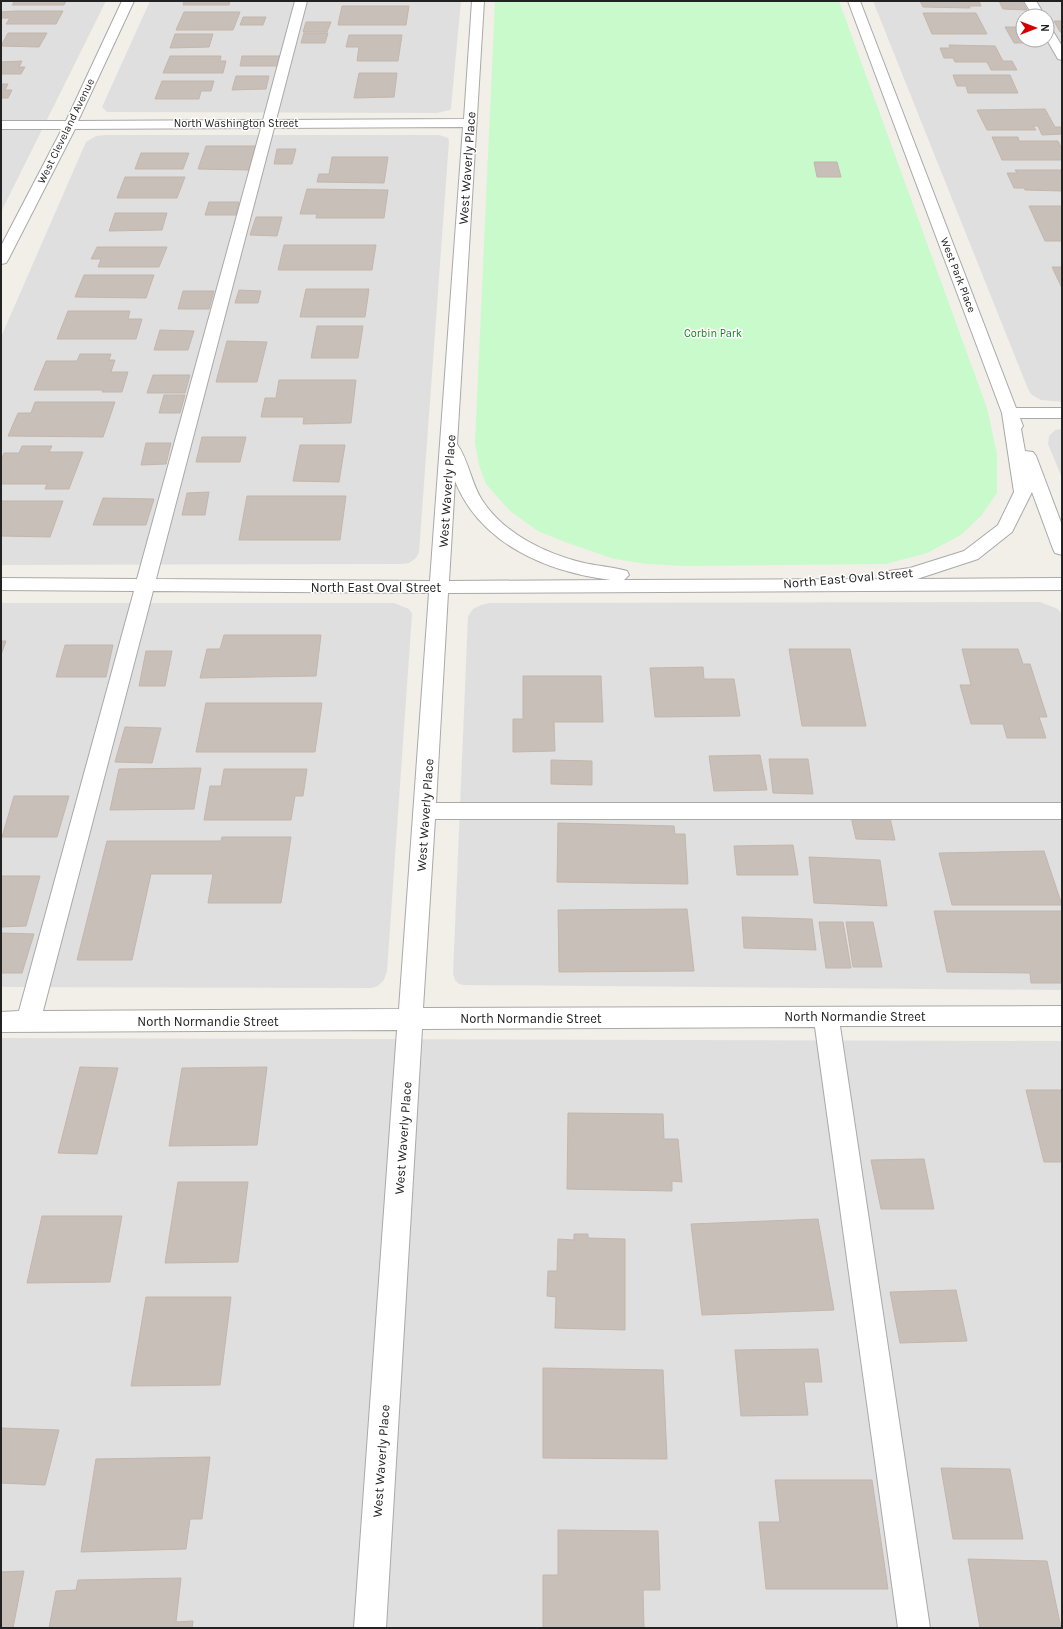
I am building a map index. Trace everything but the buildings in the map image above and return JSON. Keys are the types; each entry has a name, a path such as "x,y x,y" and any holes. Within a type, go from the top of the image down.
{"street":[{"name":"West Cleveland Avenue","path":"1,260 70,125 128,1"},
{"path":"28,1022 301,1"},
{"name":"West Waverly Place","path":"370,1628 426,811 478,1"},
{"name":"West Park Place","path":"854,1 1062,549"},
{"path":"1055,44 1062,56"},
{"name":"North Washington Street","path":"1,125 470,123"},
{"path":"1010,413 1062,413"},
{"name":"North East Oval Street","path":"450,443 474,503 507,537 550,560 598,574 751,586 911,574 971,555 1006,528 1023,492 1010,413"},
{"name":"North East Oval Street","path":"1,584 440,587 1062,584"},
{"path":"426,811 1062,811"},
{"path":"826,1016 914,1628"},
{"name":"North Normandie Street","path":"1,1022 826,1016 1062,1016"}],"shaded area":[{"path":"1,1 106,1 1,212"},
{"path":"150,1 461,1 451,108 450,110 437,113 107,112 102,107"},
{"path":"873,1 1062,1 1062,402 1041,400 1032,395 1028,389"},
{"path":"439,135 448,138 449,141 419,552 416,558 409,563 400,564 1,565 1,337 86,142 96,136"},
{"path":"1062,429 1062,478 1048,444 1049,436 1055,430"},
{"path":"1040,602 1058,609 1062,614 1062,990 464,985 459,984 455,980 453,974 468,616 473,609 490,603"},
{"path":"1,603 394,603 409,609 412,614 387,971 384,980 378,986 371,988 1,987"},
{"path":"1,1038 1062,1041 1062,1628 1,1628"}],"green space":[{"name":"Corbin Park","path":"495,1 839,1 987,408 997,454 997,493 981,516 961,535 927,553 886,564 684,566 647,564 614,559 538,531 510,511 486,484 479,465 475,443"}]}
